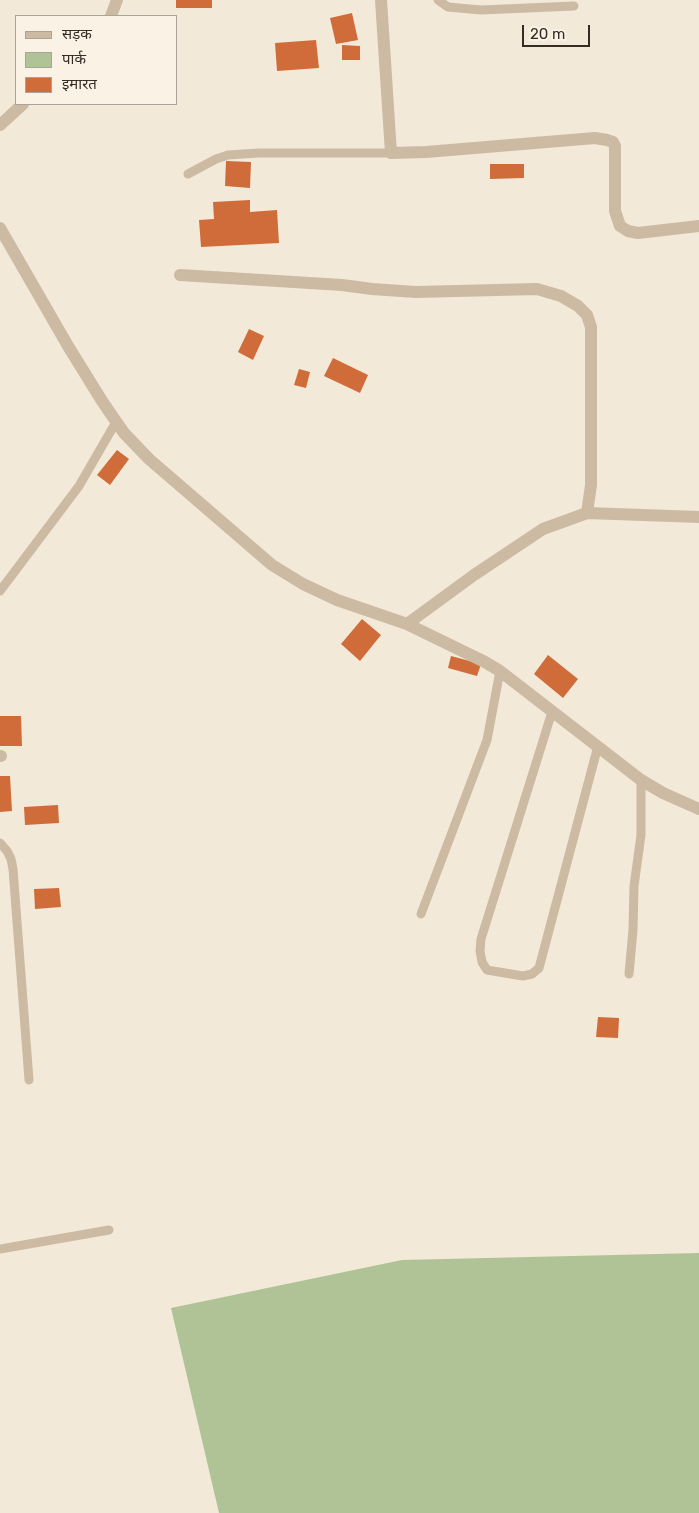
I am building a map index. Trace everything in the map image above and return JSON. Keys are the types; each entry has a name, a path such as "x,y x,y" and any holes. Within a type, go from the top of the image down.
{"street":[{"path":"112,15 117,0"},
{"path":"381,0 391,153 426,152 595,138 607,140 613,142 615,146 615,211 620,226 638,233 699,226"},
{"path":"0,125 22,105"},
{"path":"0,228 68,346 116,422 149,459 272,565 303,584 337,600 407,624 500,671 641,780 663,793 699,809"},
{"path":"180,275 342,285 372,290 416,292 537,290 561,296 578,306 587,315 591,327 591,485 587,513"},
{"path":"407,624 474,575 543,529 587,513 699,518"}],"lane":[{"path":"438,0 448,7 481,10 574,6"},
{"path":"188,174 216,159 228,155 259,153 391,153"},
{"path":"0,591 79,486 116,422"},
{"path":"420,914 487,740 500,671"},
{"path":"552,712 481,939 480,951 482,962 487,970 523,976 532,974 538,968 598,746"},
{"path":"628,974 633,930 634,886 641,835 641,780"},
{"path":"0,844 7,851 13,869 29,1080"},
{"path":"0,1249 109,1230"}],"green space":[{"path":"699,1253 699,1513 219,1513 171,1308 402,1260"}],"building":[{"path":"176,0 212,0 212,8 176,8"},
{"path":"352,13 358,40 336,44 330,18"},
{"path":"316,40 319,68 277,71 275,43"},
{"path":"342,45 360,46 360,60 342,60"},
{"path":"226,161 251,162 250,188 225,186"},
{"path":"490,164 524,164 524,178 490,179"},
{"path":"250,200 250,212 277,210 279,243 201,247 199,220 214,219 213,202"},
{"path":"249,329 264,336 253,360 238,352"},
{"path":"333,358 368,375 360,393 324,376"},
{"path":"299,369 310,372 306,388 294,385"},
{"path":"117,450 129,459 110,485 97,475"},
{"path":"362,619 381,635 360,661 341,644"},
{"path":"548,655 578,679 563,698 534,674"},
{"path":"451,656 481,664 477,676 448,668"},
{"path":"0,716 21,716 22,746 0,746"},
{"path":"0,776 10,776 12,811 0,812"},
{"path":"58,805 59,823 25,825 24,807"},
{"path":"59,888 61,907 35,909 34,889"},
{"path":"598,1017 619,1018 618,1038 596,1037"}]}
